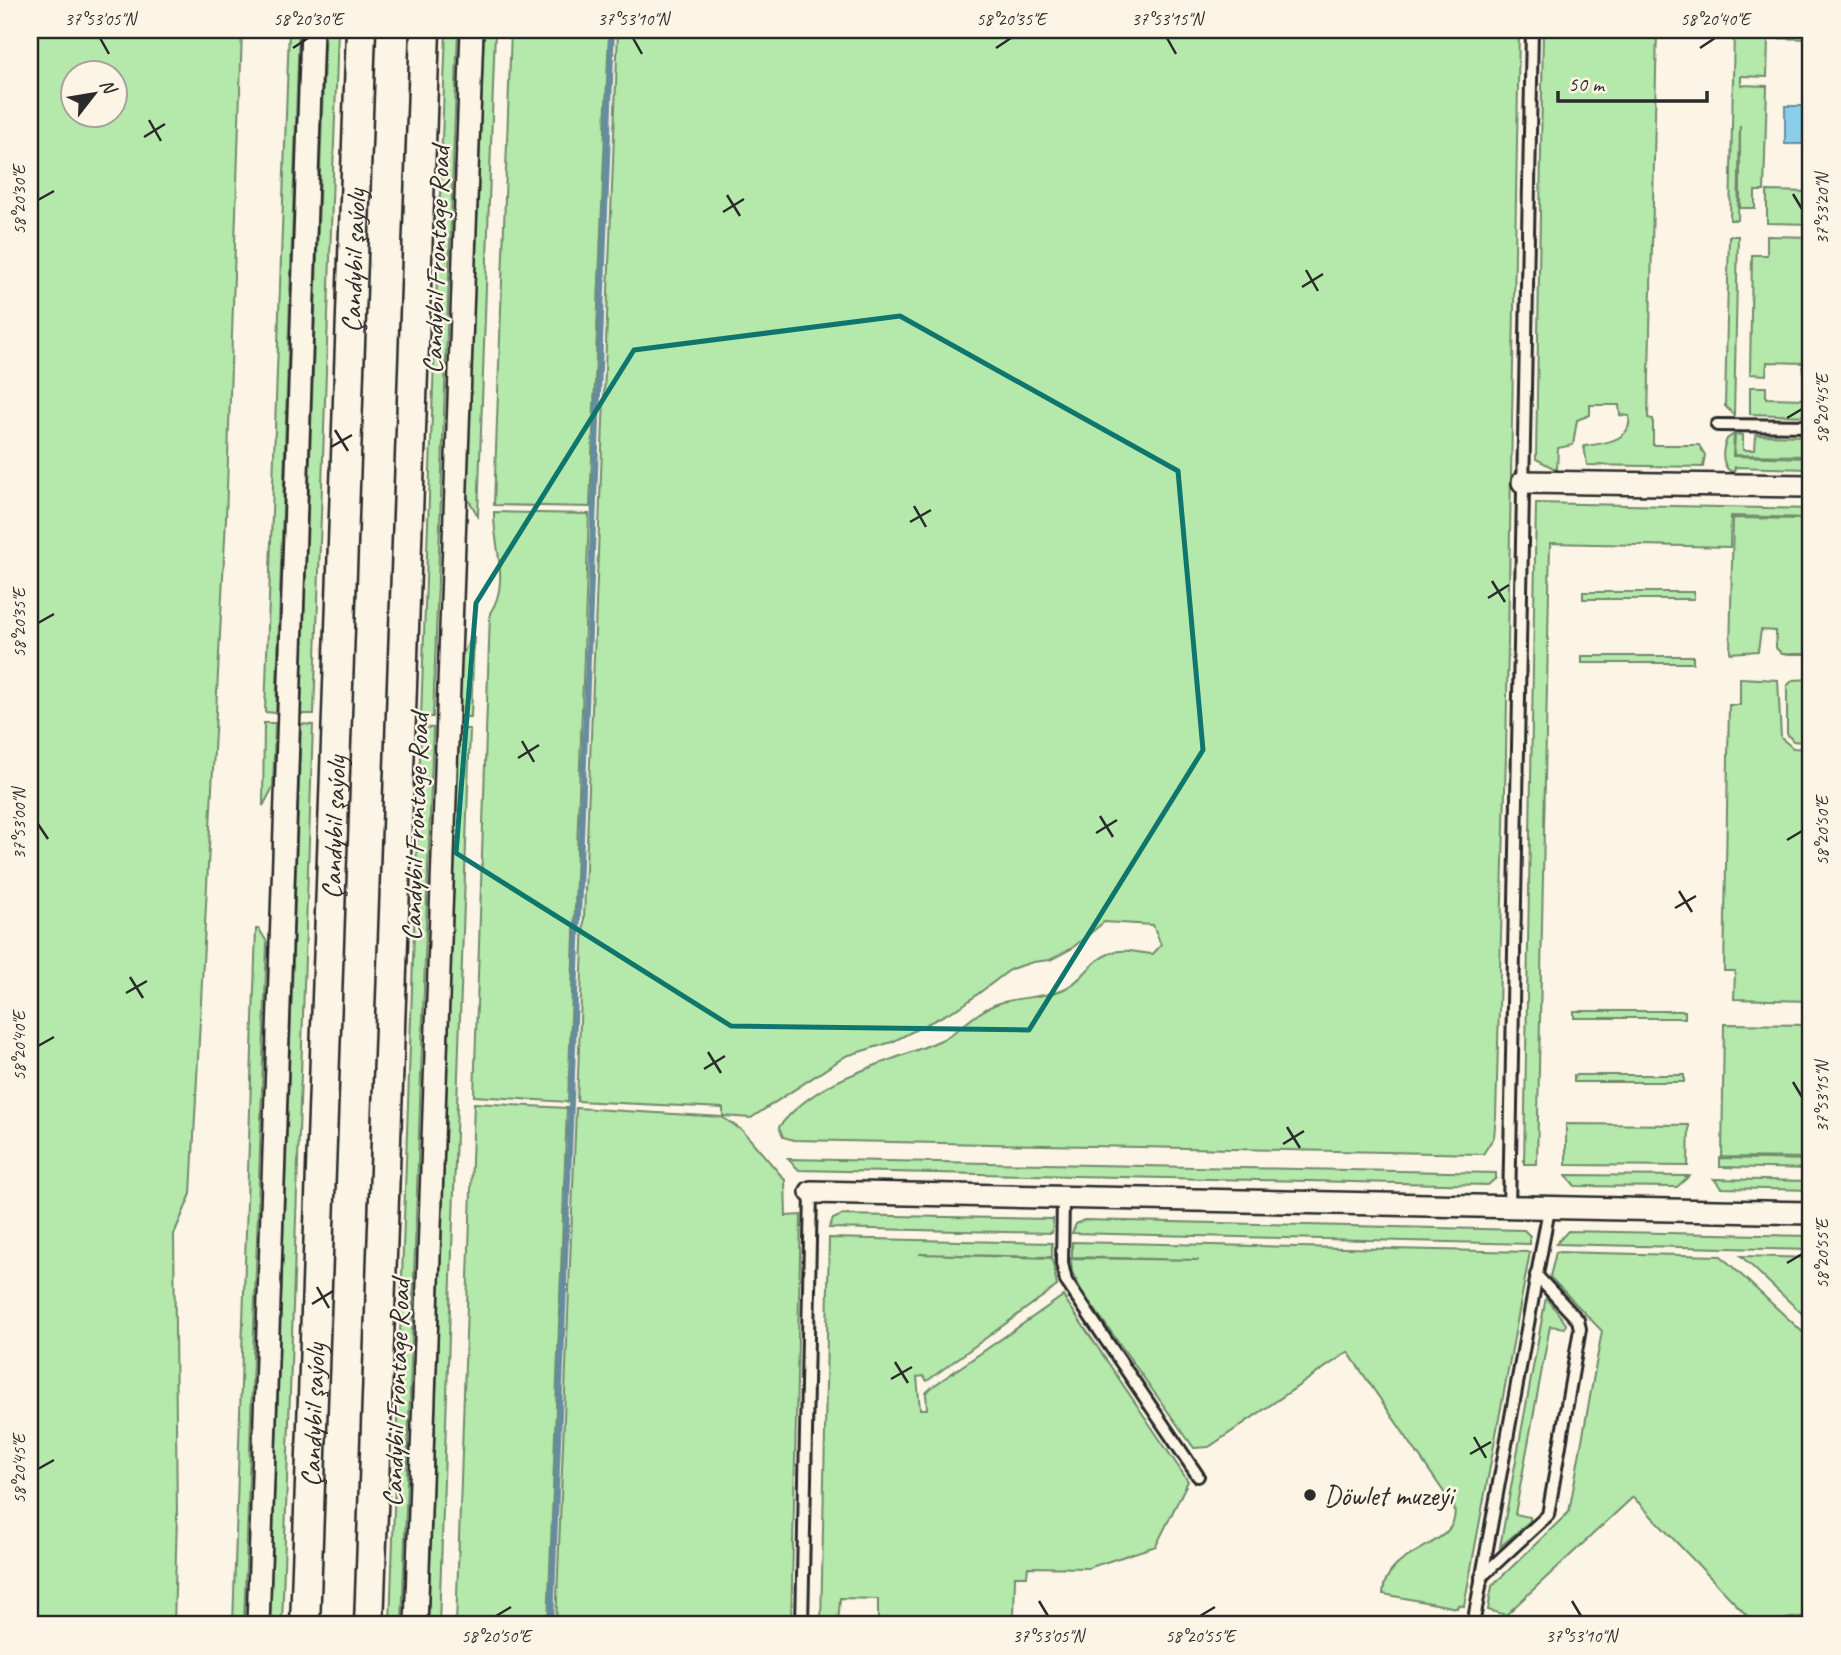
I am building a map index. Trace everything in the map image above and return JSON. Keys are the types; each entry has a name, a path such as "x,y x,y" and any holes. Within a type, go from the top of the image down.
{"main road":[{"name":"Çandybil şaýoly","path":"305,1625 361,30"},
{"path":"369,1625 425,30"}],"street":[{"path":"258,1625 312,30"},
{"name":"Candybil Frontage Road","path":"416,1625 472,30"},
{"path":"1523,482 1811,486"},
{"path":"811,1192 1509,1209 1811,1213"}],"lane":[{"path":"1509,1209 1532,30"},
{"path":"1717,425 1811,426"},
{"path":"802,1625 811,1192"},
{"path":"1063,1198 1062,1263 1066,1281 1198,1476"},
{"path":"1473,1625 1549,1209"},
{"path":"1481,1577 1548,1515 1580,1329 1578,1320 1536,1275"}],"highlighted area":[{"path":"900,316 1178,471 1203,750 1029,1030 731,1026 456,853 476,603 634,350"}],"green space":[{"path":"30,30 242,30 226,519 191,1194 174,1234 177,1517 174,1625 30,1625"},
{"path":"289,30 299,30 276,713 265,712"},
{"path":"325,30 338,30 314,714 301,714"},
{"path":"446,30 458,30 433,717 421,717"},
{"path":"484,30 495,30 478,516 467,497"},
{"path":"511,30 609,30 590,507 494,505"},
{"path":"618,30 1519,30 1506,754 1496,1116 1494,1137 1483,1154 794,1140 783,1137 779,1127 795,1110 813,1095 833,1084 941,1040 994,1005 1066,988 1098,960 1111,953 1126,951 1153,954 1161,945 1153,925 1104,922 1071,949 1050,960 1011,969 962,1006 892,1042 846,1056 751,1118 723,1116 723,1108 577,1101"},
{"path":"1543,30 1657,30 1648,418 1653,419 1653,445 1699,445 1705,455 1703,467 1587,465 1584,446 1615,440 1626,431 1629,416 1620,415 1619,405 1590,405 1590,415 1577,420 1573,445 1558,448 1557,470 1536,459"},
{"path":"1734,30 1811,30 1811,39 1768,38 1767,77 1741,76 1741,85 1767,86 1764,191 1755,191 1755,208 1740,208 1740,125 1738,220 1730,220"},
{"path":"1767,191 1811,192 1811,224 1767,223"},
{"path":"1729,236 1738,236 1734,415 1725,406"},
{"path":"1767,236 1811,237 1811,375 1804,375 1803,363 1767,362 1766,375 1750,374 1752,255 1767,255"},
{"path":"1750,387 1766,387 1766,398 1803,399 1803,388 1811,388 1811,416 1750,414"},
{"path":"1734,434 1733,456 1811,458 1811,469 1735,467 1734,472 1730,471 1725,464 1723,452 1727,439"},
{"path":"1735,434 1743,435 1743,450 1755,450 1756,435 1811,436 1811,456 1734,455"},
{"path":"1536,503 1811,509 1811,518 1731,516 1730,547 1550,543 1537,1164 1524,1164"},
{"path":"494,512 589,514 568,1102 474,1096 490,613 496,601 500,576"},
{"path":"1733,518 1811,519 1811,654 1782,654 1776,648 1776,631 1761,630 1758,651 1730,653"},
{"path":"1583,592 1694,592 1694,599 1583,599"},
{"path":"471,637 474,637 471,717 459,717 461,658"},
{"path":"1582,656 1693,656 1693,663 1582,663"},
{"path":"1740,678 1778,680 1781,738 1793,748 1811,749 1811,1001 1734,999 1735,971 1724,971 1729,705 1740,705"},
{"path":"1811,679 1811,743 1793,741 1787,734 1787,686 1793,680"},
{"path":"264,723 275,723 273,787 263,806"},
{"path":"301,724 313,725 282,1625 270,1625"},
{"path":"421,727 433,728 402,1625 390,1625"},
{"path":"459,729 470,729 439,1625 428,1625"},
{"path":"256,929 259,929 267,942 244,1625 233,1625"},
{"path":"1574,1011 1685,1011 1685,1018 1574,1018"},
{"path":"1724,1024 1811,1025 1811,1158 1722,1157"},
{"path":"1574,1075 1684,1075 1684,1082 1574,1082"},
{"path":"474,1103 567,1108 548,1625 456,1625"},
{"path":"576,1108 722,1117 743,1131 785,1180 786,1216 801,1215 791,1625 556,1625"},
{"path":"1566,1124 1689,1125 1688,1166 1566,1165"},
{"path":"1720,1158 1811,1160 1811,1169 1720,1167"},
{"path":"788,1159 1496,1173 1496,1178 1488,1185 799,1170"},
{"path":"1566,1175 1689,1176 1677,1187 1575,1186"},
{"path":"1714,1179 1811,1181 1811,1190 1721,1188"},
{"path":"842,1215 1053,1219 1052,1233 829,1228 833,1219"},
{"path":"1084,1220 1524,1230 1530,1236 1530,1244 1072,1233 1076,1224"},
{"path":"1568,1231 1811,1236 1811,1250 1556,1244"},
{"path":"829,1238 1052,1243 1052,1257 919,1254 1052,1258 1057,1286 927,1381 923,1376 917,1377 920,1409 927,1409 926,1393 932,1387 1063,1296 1188,1481 1156,1546 1088,1568 1028,1567 1027,1576 1015,1576 1014,1616 988,1616 958,1625 878,1625 878,1599 840,1598 838,1625 821,1625"},
{"path":"1072,1242 1530,1252 1464,1606 1458,1605 1457,1608 1383,1594 1387,1578 1396,1566 1447,1532 1454,1521 1454,1507 1348,1352 1209,1447 1194,1448 1081,1290 1072,1272 1071,1258 1199,1260 1072,1257"},
{"path":"1556,1252 1721,1256 1811,1340 1811,1615 1755,1624 1633,1497 1506,1615 1488,1610 1492,1586 1569,1512 1602,1331 1550,1277"},
{"path":"1741,1256 1811,1258 1811,1322"},
{"path":"1546,1297 1566,1324 1565,1328 1550,1326 1515,1514 1530,1517 1530,1521 1500,1547"}],"water":[{"path":"1785,106 1811,106 1811,144 1785,144"}],"waterway":[{"path":"551,1625 612,30"}],"place":[{"name":"Döwlet muzeýi","path":"1310,1495"}]}
